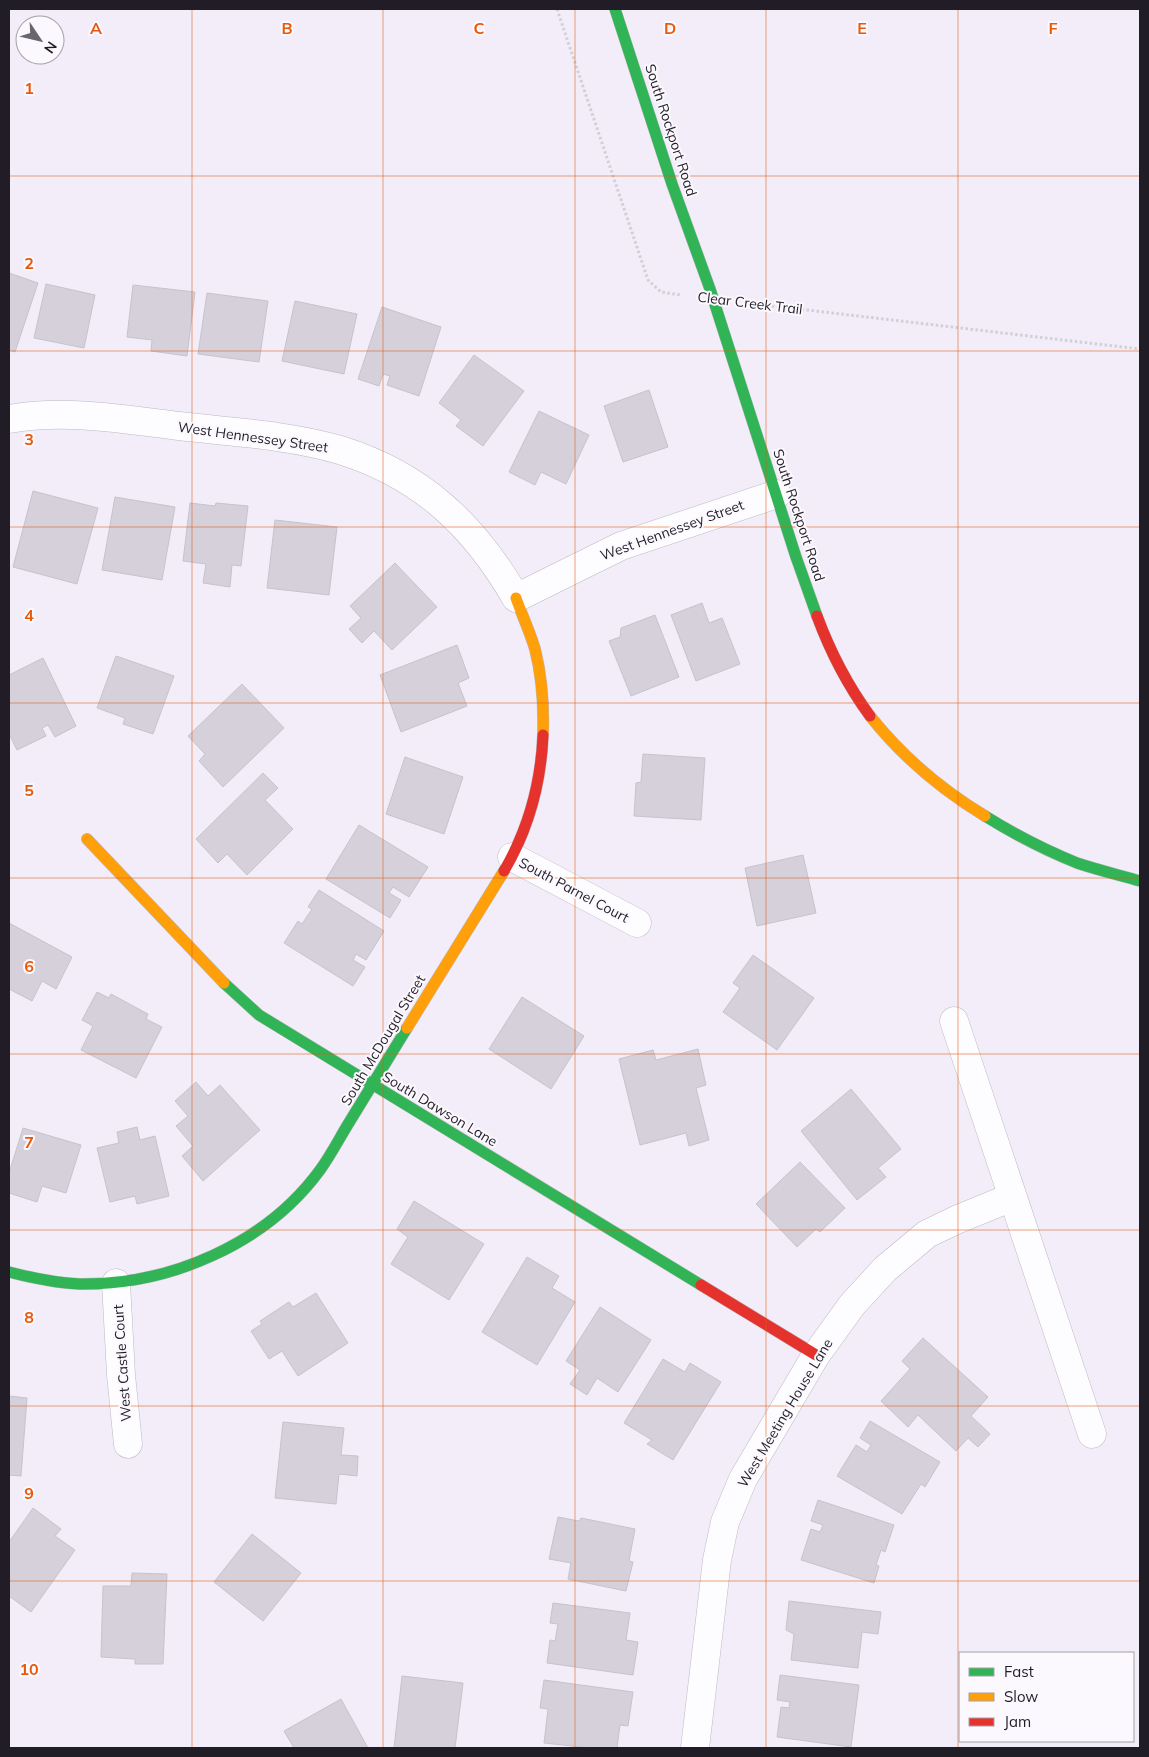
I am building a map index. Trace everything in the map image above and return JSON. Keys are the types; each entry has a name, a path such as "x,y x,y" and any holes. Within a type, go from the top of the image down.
{"street":[{"name":"South Rockport Road","path":"615,9 713,299 804,581 843,673 866,712 915,763 980,814 1024,840 1070,860 1140,881"},
{"name":"West Hennessey Street","path":"9,419 58,414 102,416 300,441 348,453 375,463 403,478 428,494 446,509 498,566 516,598 621,546 777,494"},
{"name":"South McDougal Street","path":"9,1272 52,1281 75,1283 116,1282 168,1272 208,1258 247,1237 281,1212 304,1190 321,1169 512,857 526,822 536,789 542,755 542,715 539,669 529,633 516,598"},
{"name":"South Dawson Lane","path":"87,840 232,991 259,1015 816,1355"},
{"name":"South Parnel Court","path":"512,857 637,923"},
{"path":"954,1021 1092,1434"},
{"name":"West Meeting House Lane","path":"695,1748 717,1560 725,1522 743,1479 816,1355 852,1305 885,1269 934,1230 1012,1197"},
{"name":"West Castle Court","path":"116,1282 121,1375 128,1444"}],"path":[{"name":"Clear Creek Trail","path":"557,9 648,280 661,292 1140,349"}],"building":[{"path":"9,273 38,283 15,352 9,350"},
{"path":"46,284 95,295 84,348 34,338"},
{"path":"133,285 195,292 187,356 151,351 152,340 127,337"},
{"path":"207,293 268,301 259,362 198,354"},
{"path":"295,301 357,314 344,374 282,361"},
{"path":"382,307 441,327 419,396 387,385 390,376 383,374 379,386 358,379"},
{"path":"474,355 524,391 483,446 456,426 461,420 439,403"},
{"path":"649,390 668,447 623,462 604,406"},
{"path":"539,411 589,435 566,484 541,472 535,485 509,472"},
{"path":"33,491 98,508 77,584 13,567"},
{"path":"115,497 175,507 162,580 102,570"},
{"path":"190,503 215,506 216,503 248,506 241,566 232,565 230,587 203,583 206,564 183,561"},
{"path":"275,520 337,527 329,595 267,588"},
{"path":"395,563 437,607 392,650 374,631 362,643 349,629 361,618 350,606"},
{"path":"702,603 709,623 722,618 740,664 696,681 671,615"},
{"path":"655,615 679,677 631,696 609,641 620,637 621,628"},
{"path":"457,645 469,678 458,683 467,706 401,732 380,675"},
{"path":"116,656 174,676 153,734 123,724 125,718 97,708"},
{"path":"43,658 76,726 55,737 48,725 42,728 46,736 17,750 9,734 9,675"},
{"path":"242,684 284,728 223,787 199,761 205,754 188,736"},
{"path":"643,754 705,758 701,820 634,816 636,783 641,782"},
{"path":"405,757 463,777 444,834 386,814"},
{"path":"263,773 278,788 265,800 293,829 247,875 227,854 218,863 196,839"},
{"path":"359,825 428,867 409,897 393,887 389,893 401,900 390,918 326,879"},
{"path":"803,855 816,913 757,926 745,868"},
{"path":"319,890 384,931 366,960 356,954 353,960 365,967 353,986 284,943 298,921 302,924 312,909 308,907"},
{"path":"9,923 72,957 56,989 42,981 32,1001 9,989"},
{"path":"753,955 814,998 777,1050 723,1012 740,988 733,983"},
{"path":"97,992 109,998 111,994 148,1014 146,1019 162,1027 136,1078 81,1050 93,1026 82,1020"},
{"path":"522,997 584,1036 551,1089 489,1049"},
{"path":"698,1049 706,1085 696,1088 709,1140 689,1146 686,1133 640,1145 619,1059 653,1050 656,1060"},
{"path":"196,1082 208,1096 220,1085 260,1130 203,1181 182,1156 193,1146 176,1126 188,1116 175,1101"},
{"path":"851,1089 901,1149 878,1168 886,1177 857,1200 801,1131"},
{"path":"137,1127 140,1140 155,1136 169,1196 137,1204 135,1196 110,1202 97,1148 119,1143 117,1132"},
{"path":"23,1128 81,1145 66,1193 42,1186 37,1202 9,1193 9,1173"},
{"path":"800,1162 845,1208 820,1232 816,1229 797,1247 756,1204"},
{"path":"414,1201 484,1244 449,1300 391,1264 408,1237 397,1229"},
{"path":"527,1257 559,1276 552,1288 575,1302 537,1365 482,1332"},
{"path":"316,1293 348,1343 298,1376 282,1351 269,1359 251,1331 262,1324 260,1321 289,1302 293,1307"},
{"path":"600,1307 651,1340 618,1392 597,1378 587,1395 570,1384 580,1370 566,1361"},
{"path":"923,1338 988,1397 971,1416 990,1434 978,1447 968,1438 956,1451 918,1415 908,1427 881,1401 910,1369 902,1361"},
{"path":"663,1359 685,1372 690,1363 721,1382 673,1460 647,1444 652,1440 624,1423"},
{"path":"9,1396 27,1398 21,1476 9,1475"},
{"path":"870,1421 940,1462 925,1487 921,1484 902,1514 837,1476 856,1445 867,1452 871,1445 860,1438"},
{"path":"283,1422 344,1428 341,1455 358,1456 357,1476 339,1474 336,1504 275,1498"},
{"path":"818,1500 894,1525 885,1552 881,1550 876,1565 879,1566 874,1583 801,1560 811,1529 820,1532 823,1525 811,1521"},
{"path":"33,1508 61,1529 55,1536 75,1550 31,1612 9,1596 9,1542"},
{"path":"558,1517 579,1521 581,1518 635,1529 629,1561 633,1562 626,1591 568,1579 571,1563 549,1559"},
{"path":"252,1534 301,1573 263,1621 214,1582"},
{"path":"132,1573 167,1574 163,1664 135,1664 135,1659 101,1657 103,1586 131,1586"},
{"path":"789,1601 881,1612 878,1634 862,1632 858,1668 791,1660 794,1634 786,1630"},
{"path":"553,1603 630,1613 626,1640 638,1642 633,1675 547,1663 550,1640 555,1641 558,1624 550,1623"},
{"path":"780,1675 859,1685 851,1747 777,1737 781,1707 789,1708 790,1702 777,1700"},
{"path":"402,1676 463,1683 455,1748 394,1748"},
{"path":"544,1680 633,1692 628,1726 620,1725 617,1748 590,1748 544,1743 548,1709 540,1708"},
{"path":"341,1699 368,1748 294,1748 284,1731"}],"traffic: fast":[{"path":"615,9 672,184 710,289 796,557 817,616"},
{"path":"985,816 1053,853 1077,863 1140,881"},
{"path":"224,983 259,1015 701,1285"},
{"path":"9,1272 62,1283 114,1282 148,1277 181,1268 214,1255 244,1239 272,1219 298,1196 320,1170 407,1028"}],"traffic: slow":[{"path":"516,598 533,643 539,670 542,692 543,735"},
{"path":"870,716 923,771 953,795 985,816"},
{"path":"87,839 224,983"},
{"path":"407,1028 504,871"}],"traffic: jam":[{"path":"817,616 840,668 870,716"},
{"path":"504,871 520,839 532,805 542,753 543,735"},
{"path":"701,1285 816,1355"}]}
